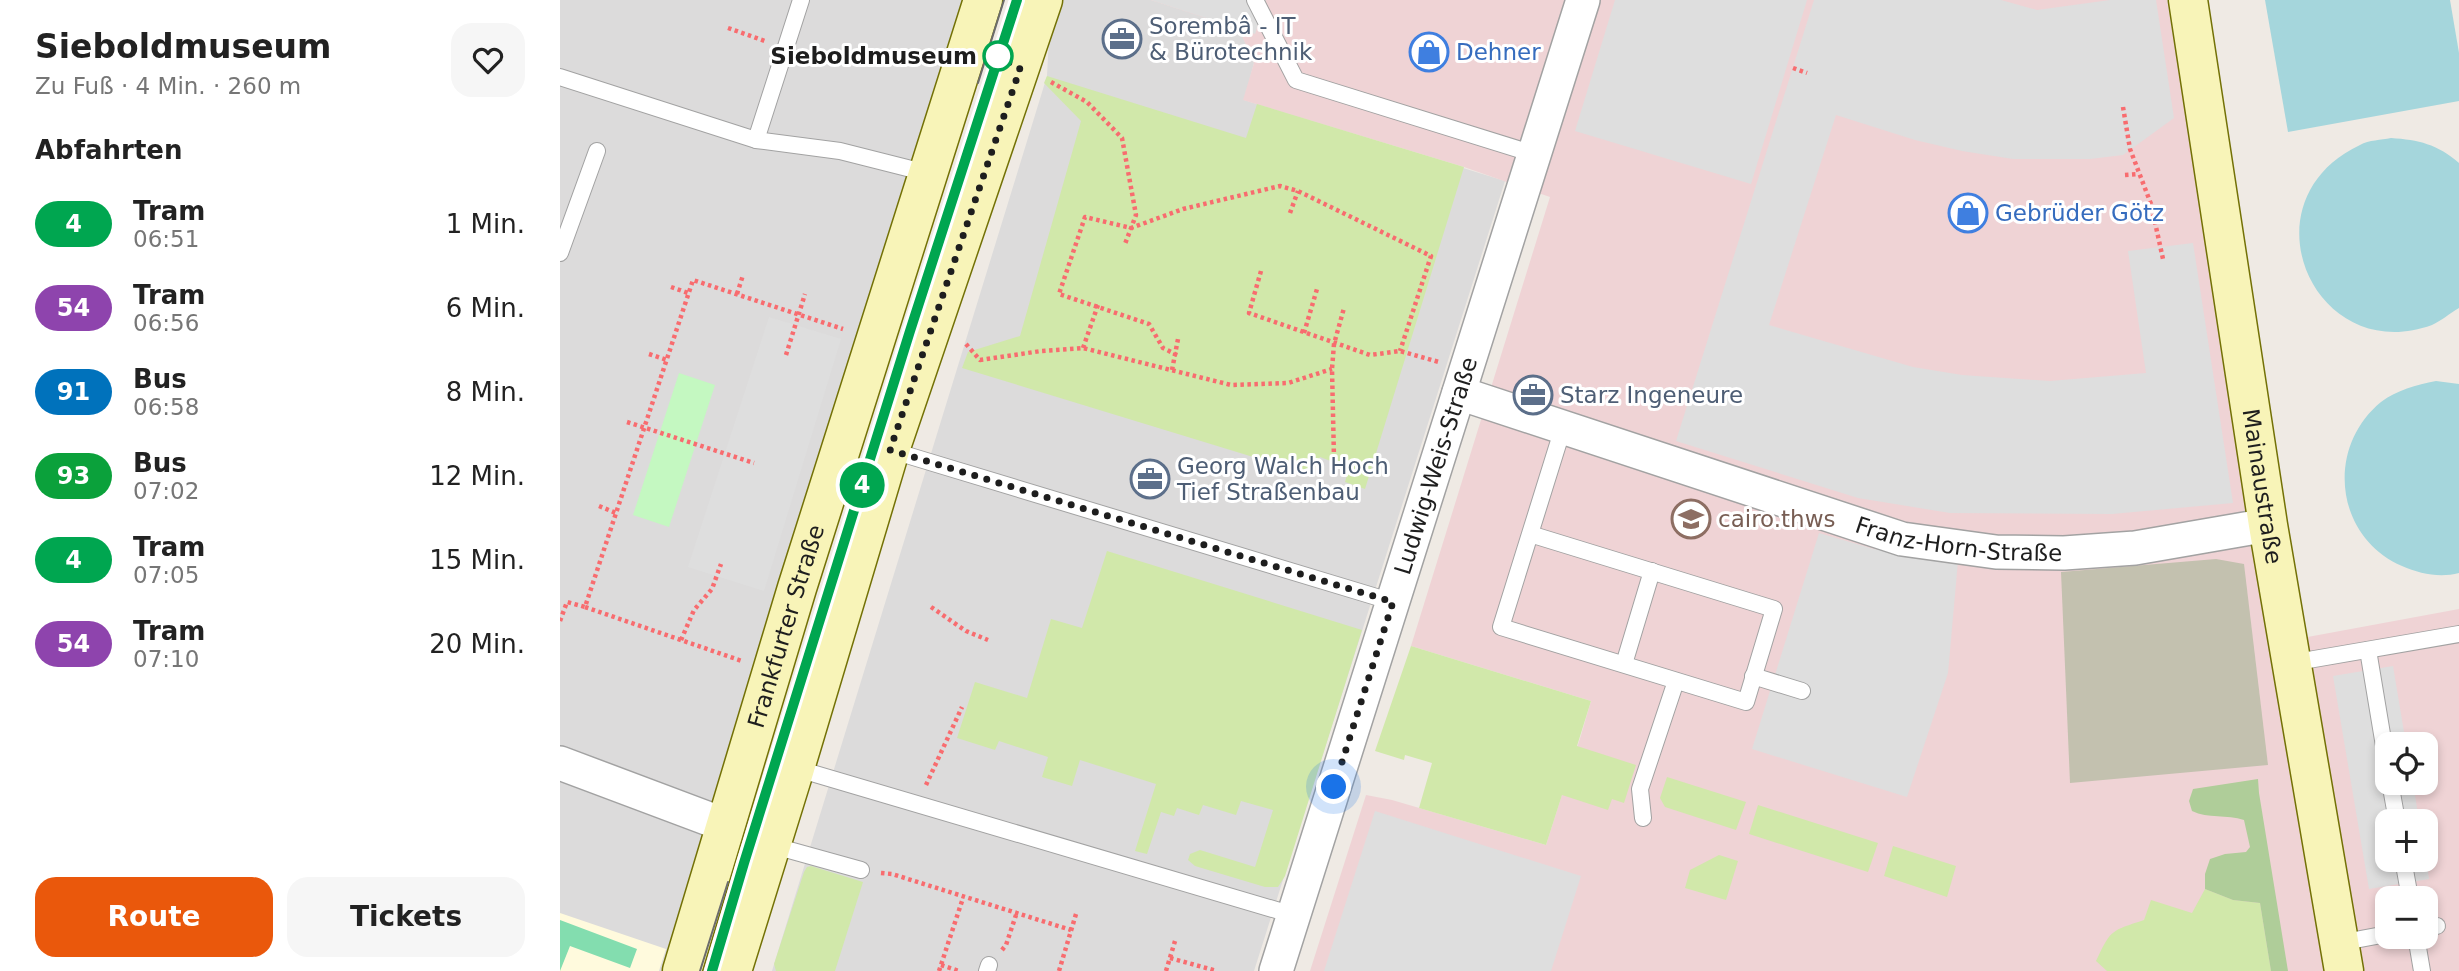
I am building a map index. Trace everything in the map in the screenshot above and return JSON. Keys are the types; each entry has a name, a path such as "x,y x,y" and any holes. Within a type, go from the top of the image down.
{"street":[{"name":"Frankfurter Straße","path":"682,971 874,340 983,0"},
{"path":"732,971 890,450 1043,0"},
{"name":"Ludwig-Weis-Straße","path":"1276,971 1583,0"},
{"name":"Mainaustraße","path":"2188,0 2268,525 2341,957"},
{"name":"Franz-Horn-Straße","path":"1459,393 1902,539 1996,552 2064,553 2135,548 2268,525"},
{"path":"560,763 725,825"}],"lane":[{"path":"756,140 801,0"},
{"path":"1255,0 1296,80 1534,154"},
{"path":"560,77 756,140 840,151 927,173"},
{"path":"560,253 597,151"},
{"path":"1530,534 1774,609 1745,702 1501,626 1563,428"},
{"path":"890,450 1393,602"},
{"path":"1624,664 1652,572"},
{"path":"2291,663 2459,634"},
{"path":"2368,650 2382,732"},
{"path":"1754,676 1802,691"},
{"path":"1643,818 1640,789 1676,681"},
{"path":"795,768 1293,915"},
{"path":"771,845 861,870"},
{"path":"2341,957 2375,940"},
{"path":"2418,949 2422,971"}],"path":[{"path":"728,28 786,48"},
{"path":"1793,68 1807,73"},
{"path":"1043,78 1087,102 1122,138 1136,215 1125,244"},
{"path":"2123,107 2130,149 2151,204 2163,259"},
{"path":"2126,176 2139,174"},
{"path":"1177,355 1163,348 1149,324 1098,305 1059,295 1085,217 1131,228 1183,209 1280,186 1298,191 1431,256 1400,351 1370,355 1249,313 1261,271"},
{"path":"1290,213 1298,191"},
{"path":"737,294 743,275"},
{"path":"585,607 693,280 874,340"},
{"path":"671,287 688,293"},
{"path":"1304,333 1317,289"},
{"path":"786,355 804,294"},
{"path":"1083,348 1098,305"},
{"path":"1334,459 1332,369 1334,344 1344,308"},
{"path":"1172,370 1178,339"},
{"path":"966,344 980,360 1083,348 1231,385 1288,383 1332,369"},
{"path":"649,354 667,360"},
{"path":"627,422 754,463"},
{"path":"600,506 616,513"},
{"path":"681,640 694,610 712,589 721,564"},
{"path":"560,621 567,602 772,671"},
{"path":"931,607 967,631 988,640"},
{"path":"917,804 962,707"},
{"path":"861,870 892,874 1016,915 1071,930"},
{"path":"959,971 940,968 963,898"},
{"path":"1059,971 1076,914"},
{"path":"988,968 1006,945 1016,915"},
{"path":"1166,971 1175,941"},
{"path":"1170,958 1217,971"}],"shaded area":[{"path":"560,0 969,0 669,971 560,971"},
{"path":"1060,0 1151,0 1239,28 1254,63 1244,100 1505,181 1254,971 772,971 1047,76 1049,37"},
{"path":"1151,0 2167,0 2275,643 2459,609 2459,971 1310,971 1366,795 1392,800 1546,845 1591,701 1411,646 1550,197 1464,167 1243,100 1254,63 1239,29"},
{"path":"1151,0 1266,0 1255,34"},
{"path":"1615,0 1807,0 1751,184 1575,131"},
{"path":"1814,0 2001,0 2037,10 2110,0 2156,0 2174,118 2123,155 2090,159 2013,159 1915,140 1836,115 1769,325 1913,367 1962,375 2050,381 2146,373 2128,251 2193,243 2233,503 2112,514 1950,513 1858,498 1676,441"},
{"path":"769,317 841,339 764,591 688,567"},
{"path":"1819,533 1874,549 1958,561 1948,673 1907,797 1752,749"},
{"path":"2216,559 2244,564 2268,765 2070,783 2061,572"},
{"path":"2393,666 2404,732 2375,732 2375,795 2415,795 2417,809 2375,809 2375,872 2428,872 2429,879 2369,889 2333,676"},
{"path":"1375,811 1581,876 1551,971 1324,971"},
{"path":"560,913 666,949 659,971 560,971"}],"green space":[{"path":"1047,76 1246,138 1257,104 1464,167 1365,489 1345,482 1349,468 1320,457 1312,475 962,368 968,352 1020,336 1081,121 1044,83"},
{"path":"679,373 715,385 669,527 633,515"},
{"path":"1107,551 1362,630 1285,876 1278,887 1265,887 1195,866 1188,860 1190,854 1200,850 1255,867 1273,810 1241,801 1236,815 1203,805 1199,815 1177,808 1174,816 1161,812 1147,854 1135,851 1156,784 1080,760 1072,786 1042,777 1048,757 999,741 995,750 957,738 975,682 1027,698 1051,619 1082,628"},
{"path":"1411,646 1591,701 1577,746 1636,765 1624,803 1612,799 1608,810 1562,795 1546,845 1419,808 1432,763 1405,755 1404,760 1375,751"},
{"path":"1667,777 1746,802 1736,830 1665,807 1660,798"},
{"path":"2258,779 2288,971 2271,971 2260,903 2233,900 2205,889 2205,874 2210,859 2246,852 2250,847 2244,820 2192,811 2189,801 2193,789"},
{"path":"1758,805 1878,843 1868,872 1749,834"},
{"path":"1893,846 1956,866 1947,897 1884,876"},
{"path":"1719,855 1738,861 1726,900 1685,888 1690,870"},
{"path":"811,866 863,882 835,971 776,971 774,964 804,872"},
{"path":"2205,889 2233,900 2260,903 2271,971 2107,971 2096,961 2113,933 2144,920 2151,900 2192,913"},
{"path":"560,920 637,949 630,968 570,946 560,971"}],"water":[{"path":"2265,0 2450,0 2459,53 2459,101 2288,132"},
{"path":"2391,138 2427,144 2443,151 2459,163 2459,308 2432,325 2390,332 2354,323 2326,302 2307,272 2299,238 2304,203 2324,171 2360,145"},
{"path":"2436,381 2459,384 2459,573 2445,575 2409,569 2380,553 2363,535 2351,513 2345,490 2345,466 2351,443 2363,421 2381,402 2394,394"}],"tram line":[{"path":"978,83 1004,0"},
{"path":"712,971 918,305 1017,0"},
{"name":"4","path":"712,971 910,331 1017,0"},
{"path":"700,971 728,882"}],"place":[{"name":"Sorembâ - IT & Bürotechnik","path":"1122,39"},
{"name":"Dehner","path":"1429,52"},
{"name":"Sieboldmuseum","path":"998,56"},
{"name":"Gebrüder Götz","path":"1968,213"},
{"name":"Starz Ingeneure","path":"1533,395"},
{"name":"Georg Walch Hoch Tief Straßenbau","path":"1150,479"},
{"name":"cairo.thws","path":"1691,519"}],"route":[{"path":"998,56 1020,69 890,450 1393,602 1334,787"}]}
